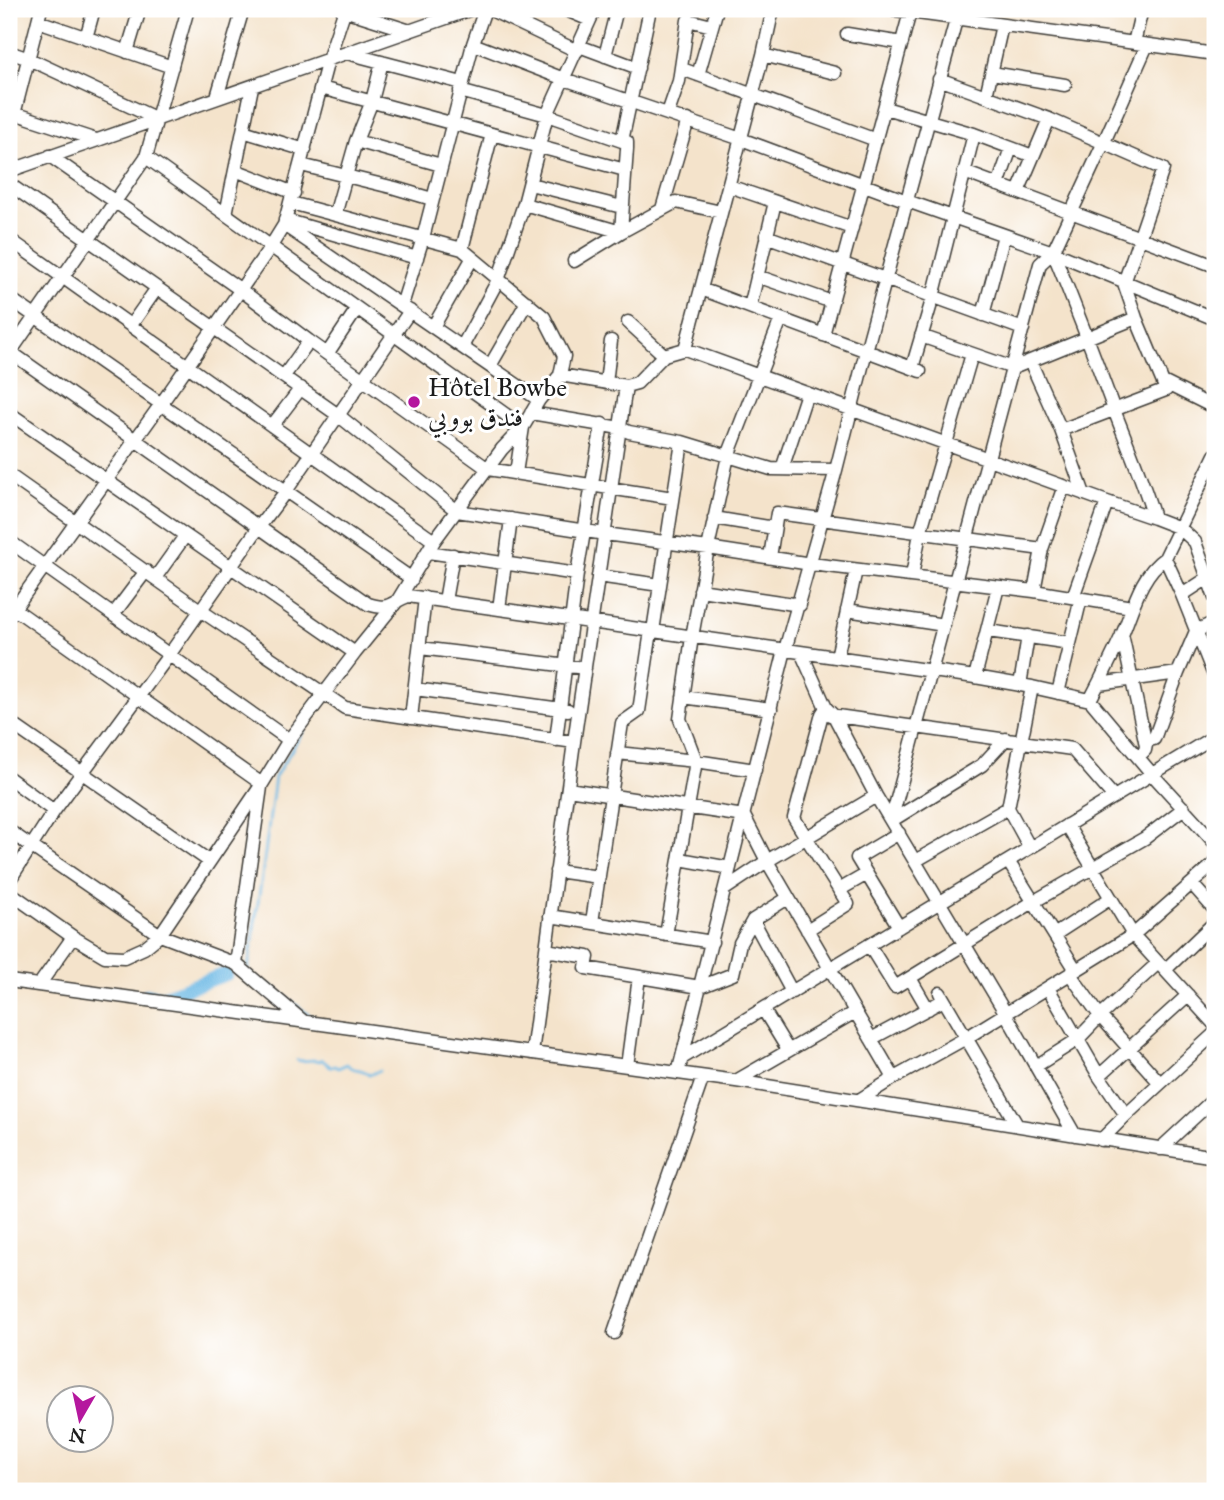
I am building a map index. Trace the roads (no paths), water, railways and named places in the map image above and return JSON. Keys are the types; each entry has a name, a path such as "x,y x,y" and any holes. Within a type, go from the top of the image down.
{"street":[{"path":"86,38 94,9"},
{"path":"127,52 140,9"},
{"path":"188,9 146,158 9,352 368,604 380,608 408,596 425,598 975,677 1090,700 1215,843"},
{"path":"217,97 243,9"},
{"path":"262,783 10,610 188,366 285,222 344,9 410,31"},
{"path":"9,171 472,9"},
{"path":"9,881 54,811 169,655 394,335 406,308 461,87 473,44 487,9 578,49 605,55 639,68"},
{"path":"462,347 498,280 530,184 547,115 592,14 564,9"},
{"path":"605,55 617,9"},
{"path":"622,141 650,9"},
{"path":"698,75 717,9"},
{"path":"685,349 773,9"},
{"path":"887,9 957,13 1002,25 1215,54"},
{"path":"891,821 1040,264 1053,252 1104,142 1140,44 1142,9"},
{"path":"823,335 910,12"},
{"path":"678,1073 785,650 823,520 957,13"},
{"path":"9,134 40,15 86,38 172,67"},
{"path":"668,113 682,69 688,20 712,26"},
{"path":"986,96 1002,25"},
{"path":"847,34 902,43"},
{"path":"473,44 564,79 688,120 1053,252 1215,319"},
{"path":"9,52 157,120"},
{"path":"348,53 627,142 621,232"},
{"path":"763,55 835,73"},
{"path":"335,215 382,62"},
{"path":"682,69 876,140"},
{"path":"992,73 1065,85"},
{"path":"939,79 1049,118 1163,169 1124,283 1166,390 1061,430"},
{"path":"226,214 252,87"},
{"path":"321,88 625,170"},
{"path":"9,100 15,113 96,140"},
{"path":"885,108 974,134 1033,156"},
{"path":"1018,192 1049,118"},
{"path":"662,209 688,120"},
{"path":"243,131 305,150"},
{"path":"433,327 467,254 492,134"},
{"path":"701,289 916,369 921,336 974,134"},
{"path":"356,141 441,165"},
{"path":"998,185 1011,149"},
{"path":"50,156 488,469 674,498"},
{"path":"146,158 523,427"},
{"path":"301,165 432,199"},
{"path":"9,892 104,956 124,957 144,948 160,936 289,740 398,600 431,546 560,375 564,356 544,317 467,254 423,238 335,215 292,198 235,170"},
{"path":"964,172 1215,266"},
{"path":"9,184 338,415 457,511 811,564 1034,591 1132,607"},
{"path":"530,184 622,207"},
{"path":"729,187 852,228"},
{"path":"574,261 676,202 721,212"},
{"path":"750,307 775,202"},
{"path":"524,204 621,232"},
{"path":"285,222 417,258"},
{"path":"285,222 539,400"},
{"path":"983,315 1004,235"},
{"path":"766,236 1023,329"},
{"path":"9,239 312,454 431,546 453,555 577,574"},
{"path":"1053,252 1145,485 1154,518"},
{"path":"757,275 832,302"},
{"path":"131,325 156,288"},
{"path":"9,298 412,579"},
{"path":"490,366 527,302"},
{"path":"327,354 357,309"},
{"path":"921,336 1013,368 1136,318"},
{"path":"666,935 696,761 680,719 700,590 728,456 781,319"},
{"path":"628,322 664,355"},
{"path":"284,376 309,341"},
{"path":"606,383 611,341"},
{"path":"560,375 626,386 637,383 664,355 685,349 1180,528 1195,542 1211,576 1215,598"},
{"path":"912,576 920,533 972,354"},
{"path":"1030,361 1061,430 1084,494"},
{"path":"1163,382 1215,408"},
{"path":"532,1053 626,386"},
{"path":"272,426 301,388"},
{"path":"782,469 807,393"},
{"path":"9,413 355,653"},
{"path":"531,413 602,424 682,442 771,469 836,470"},
{"path":"556,740 577,574 602,424"},
{"path":"516,473 523,427"},
{"path":"592,922 622,723 639,711 682,442"},
{"path":"1090,700 1150,572 1165,558 1214,460"},
{"path":"9,475 345,708 574,742"},
{"path":"1034,591 1042,550 1064,486"},
{"path":"1058,693 1077,597 1107,502"},
{"path":"770,557 777,513 1042,550"},
{"path":"714,518 774,528"},
{"path":"499,609 511,519"},
{"path":"113,615 185,536"},
{"path":"9,541 289,740"},
{"path":"445,601 453,555"},
{"path":"1165,558 1215,678"},
{"path":"837,657 856,570"},
{"path":"598,576 660,585"},
{"path":"1182,595 1211,576"},
{"path":"975,677 998,587"},
{"path":"700,590 800,605"},
{"path":"411,719 425,598"},
{"path":"847,610 943,625"},
{"path":"1145,741 1154,739 1196,631 1215,622"},
{"path":"988,631 1070,643"},
{"path":"1122,634 1145,741 1145,750 1138,757"},
{"path":"1028,636 1021,741 1008,808 1030,848"},
{"path":"420,648 585,668"},
{"path":"801,652 828,713 1075,1135"},
{"path":"1098,684 1178,673"},
{"path":"415,689 579,711"},
{"path":"683,697 771,709"},
{"path":"828,713 1072,749 1114,797"},
{"path":"807,930 848,904 794,818 828,713"},
{"path":"9,722 209,862"},
{"path":"682,1058 1215,736"},
{"path":"891,821 982,765 1006,739"},
{"path":"617,753 755,770"},
{"path":"9,778 54,811"},
{"path":"236,964 262,783"},
{"path":"568,789 744,816"},
{"path":"725,889 876,796"},
{"path":"915,861 1008,808"},
{"path":"869,945 895,987 1033,902 1145,838 1184,808"},
{"path":"744,816 788,898 894,1078"},
{"path":"1067,825 1133,935 1215,1025"},
{"path":"9,831 160,936 236,964 303,1021"},
{"path":"899,833 857,858 899,927"},
{"path":"680,859 730,868"},
{"path":"1008,861 1100,1016 1160,1083"},
{"path":"859,1100 1006,1014 1133,935 1215,863"},
{"path":"556,871 598,877"},
{"path":"839,890 867,874"},
{"path":"1192,884 1215,910"},
{"path":"546,950 588,957 586,968 699,987 733,974 740,943 753,920 788,898"},
{"path":"1054,935 1111,898"},
{"path":"550,916 712,942"},
{"path":"753,920 792,992"},
{"path":"1036,1066 1077,1040 1100,1016 1215,922"},
{"path":"42,980 73,937"},
{"path":"627,1066 639,976"},
{"path":"910,978 928,1009"},
{"path":"9,981 42,980 303,1021 736,1081 1215,1157"},
{"path":"1048,988 1099,1076 1126,1115"},
{"path":"1099,1076 1188,995"},
{"path":"871,1039 928,1009 942,997 1017,1125"},
{"path":"763,1009 788,1050"},
{"path":"736,1081 855,1012"},
{"path":"1101,1140 1215,1033"},
{"path":"614,1333 704,1077"},
{"path":"1160,1149 1215,1098"}],"waterway":[{"path":"248,969 275,777 304,730"},
{"path":"147,995 162,997 226,974"},
{"path":"270,985 312,1017"},
{"path":"297,1060 321,1059 331,1067 338,1068 347,1064 370,1075 380,1070"}],"place":[{"name":"Hôtel Bowbe فندق بووبي","path":"414,402"}]}
